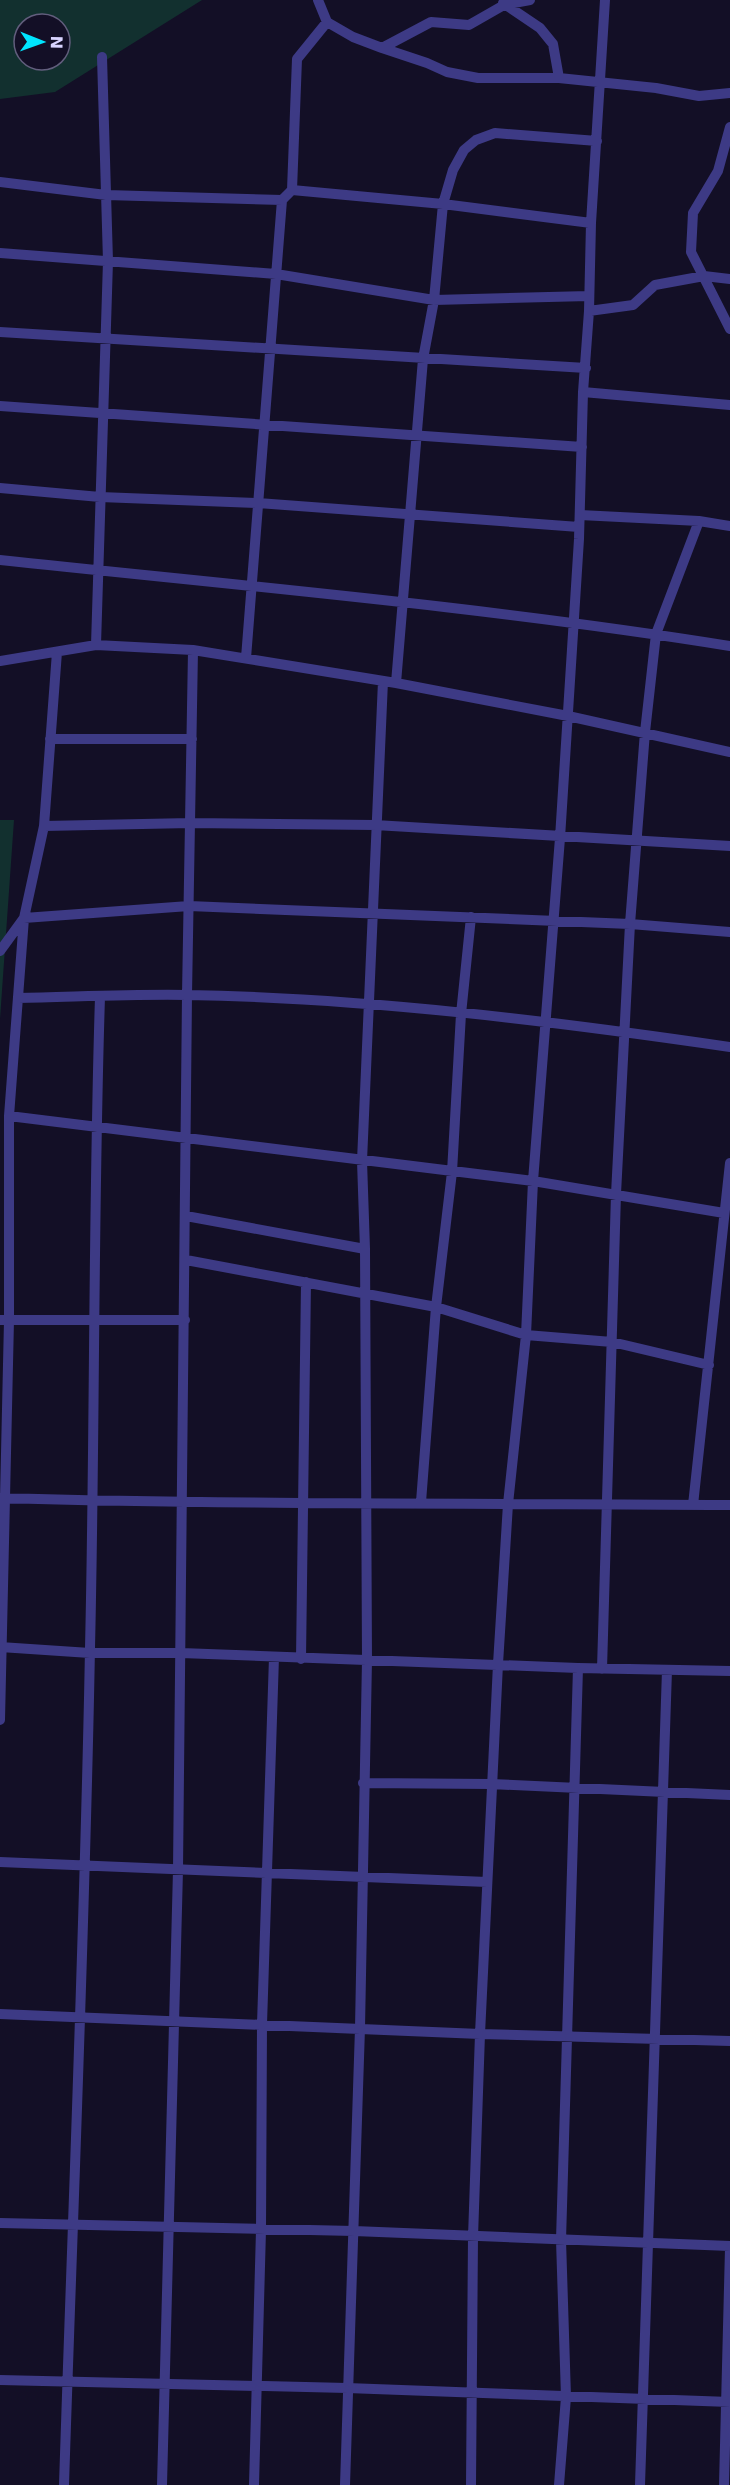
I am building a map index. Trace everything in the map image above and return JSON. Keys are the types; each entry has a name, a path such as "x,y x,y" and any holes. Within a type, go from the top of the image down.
{"street":[{"path":"318,0 327,22 353,38 447,72 478,78 559,78 656,88 699,96 730,93"},
{"path":"382,48 430,22 469,25 503,3 530,0"},
{"path":"471,2485 473,2237 491,1784 508,1504 526,1335 533,1181 547,1022 568,716 580,521 591,223 605,0"},
{"path":"503,3 540,28 553,44 559,78"},
{"path":"246,658 282,200 292,190 297,59 327,22"},
{"path":"96,645 108,261 102,57"},
{"path":"730,130 718,171 693,213 691,252 730,329"},
{"path":"396,683 423,359 434,300 443,204 453,170 464,150 476,140 495,133 597,141"},
{"path":"0,182 106,195 282,200"},
{"path":"292,190 443,204 591,223"},
{"path":"0,253 276,274 434,300 590,296"},
{"path":"589,311 633,305 655,285 704,276 730,279"},
{"path":"0,332 586,368"},
{"path":"583,392 730,405"},
{"path":"0,406 582,447"},
{"path":"0,488 100,497 258,503 410,515 580,521 699,521 730,526"},
{"path":"602,1669 616,1194 630,924 645,732 656,634 699,521"},
{"path":"0,560 403,603 656,634 730,646"},
{"path":"0,661 96,645 193,650 396,683 568,716 730,752"},
{"path":"162,2485 178,1870 186,1260 185,1139 193,650"},
{"path":"0,1720 4,1320 9,1116 24,918 44,826 57,652"},
{"path":"345,2485 360,2028 367,1660 365,1249 362,1161 383,681"},
{"path":"50,739 192,739"},
{"path":"44,826 191,823 375,825 730,846"},
{"path":"0,951 24,918 189,906 554,920 730,932"},
{"path":"421,1502 436,1307 452,1172 461,1014 471,917"},
{"path":"18,999 187,995 368,1005 625,1031 730,1047"},
{"path":"64,2485 90,1653 96,1320 96,1128 100,997"},
{"path":"9,1116 533,1181 724,1213"},
{"path":"693,1505 730,1163"},
{"path":"186,1216 365,1249"},
{"path":"186,1260 436,1307 526,1335 612,1342 709,1365"},
{"path":"301,1659 306,1282"},
{"path":"4,1320 185,1320"},
{"path":"3,1498 303,1503 730,1505"},
{"path":"1,1647 90,1653 181,1653 602,1669 730,1671"},
{"path":"254,2485 261,2230 262,2024 274,1657"},
{"path":"559,2485 566,2397 561,2240 578,1668"},
{"path":"640,2485 667,1670"},
{"path":"363,1783 491,1784 730,1795"},
{"path":"0,1862 267,1874 362,1875 487,1882"},
{"path":"0,2014 480,2034 730,2041"},
{"path":"0,2223 354,2232 730,2247 728,2402 724,2485"},
{"path":"0,2380 347,2388 728,2402"}],"green space":[{"path":"0,0 202,0 55,92 0,99"},
{"path":"0,820 14,820 0,1019"}]}
